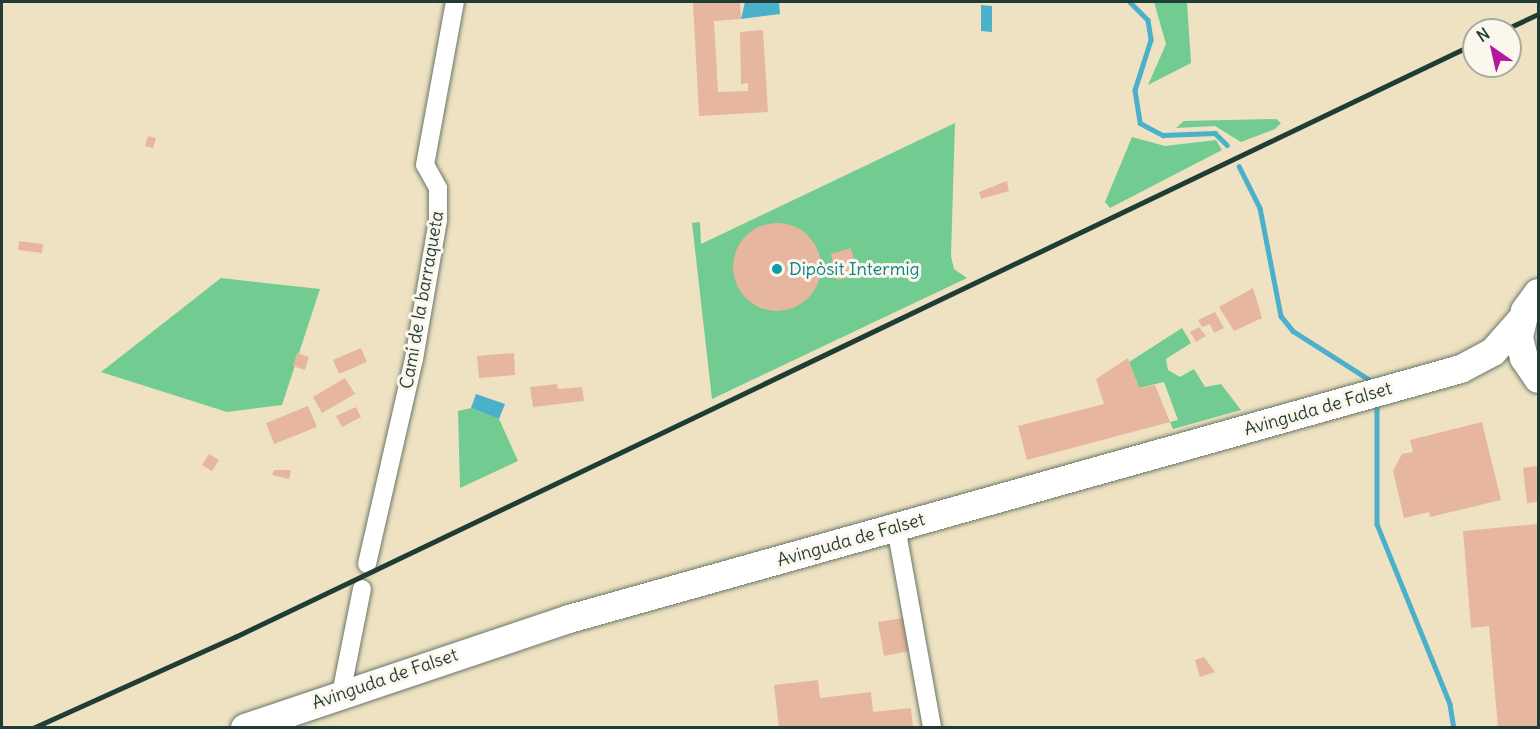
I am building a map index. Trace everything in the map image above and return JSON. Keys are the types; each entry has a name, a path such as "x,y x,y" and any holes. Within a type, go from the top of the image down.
{"main road":[{"path":"1461,369 1493,352 1522,319 1539,293"},
{"path":"1522,319 1521,350 1537,378"},
{"path":"1461,369 1510,367 1537,378"},
{"name":"Avinguda de Falset","path":"245,728 568,619 1461,369"}],"street":[{"name":"Camí de la barraqueta","path":"367,564 414,359 438,220 438,188 425,165 455,2"},
{"path":"896,528 932,728"},
{"path":"341,694 362,589"}],"green space":[{"path":"1154,2 1187,2 1191,63 1148,85 1166,44"},
{"path":"1276,119 1281,123 1275,129 1241,142 1215,126 1176,128 1184,121"},
{"path":"955,123 951,256 954,269 967,278 712,399 692,223 700,222 701,244"},
{"path":"1132,137 1165,146 1216,140 1222,150 1110,208 1105,202"},
{"path":"221,278 320,289 282,405 227,412 101,372"},
{"path":"1182,328 1191,343 1166,359 1168,370 1180,377 1194,369 1205,387 1221,384 1241,410 1173,429 1170,422 1178,420 1164,382 1139,388 1129,362"},
{"path":"471,408 499,419 518,461 460,488 458,411"}],"water":[{"path":"745,2 779,2 780,14 741,19"},
{"path":"981,5 992,6 992,32 981,31"},
{"path":"476,394 505,404 499,419 471,408"}],"building":[{"path":"693,2 740,2 741,19 714,21 718,92 748,91 748,83 741,84 740,32 763,30 768,112 699,116"},
{"path":"148,136 156,138 153,148 145,146"},
{"path":"1007,181 1009,191 981,199 979,192"},
{"name":"Dipòsit Intermig","path":"768,223 786,223 802,230 814,242 821,258 821,276 814,292 802,304 786,311 768,311 752,304 740,292 733,276 733,258 740,242 752,230"},
{"path":"19,241 43,244 42,253 18,250"},
{"path":"851,248 858,275 837,280 831,254"},
{"path":"1253,288 1262,318 1234,331 1219,307"},
{"path":"1215,312 1224,328 1214,333 1210,324 1202,327 1198,320"},
{"path":"1199,327 1206,336 1196,342 1190,332"},
{"path":"361,348 367,362 339,374 333,360"},
{"path":"297,353 309,357 305,370 293,366"},
{"path":"514,353 515,375 479,378 477,356"},
{"path":"1128,358 1139,388 1155,385 1170,422 1027,460 1018,426 1104,404 1096,379"},
{"path":"345,378 355,394 322,413 313,397"},
{"path":"557,384 558,389 582,387 584,401 533,407 530,387"},
{"path":"308,406 317,427 274,444 266,423"},
{"path":"356,407 361,417 342,427 336,416"},
{"path":"1482,422 1501,500 1430,517 1429,512 1404,518 1393,471 1402,454 1413,452 1410,440"},
{"path":"209,454 219,460 212,471 202,465"},
{"path":"1538,466 1538,502 1527,503 1523,468"},
{"path":"274,470 291,470 289,479 272,475"},
{"path":"1538,524 1538,728 1498,728 1489,626 1471,628 1463,531"},
{"path":"903,618 909,651 884,656 878,622"},
{"path":"1204,657 1215,672 1200,677 1195,660"},
{"path":"818,680 820,698 871,692 873,712 911,708 913,728 779,728 774,685"}],"waterway":[{"path":"1130,2 1148,20 1151,40 1135,90 1140,123 1163,135 1215,133 1227,145"},
{"path":"1239,166 1260,208 1281,316 1293,331 1370,380"},
{"path":"1377,406 1377,524 1450,704 1454,728"}],"railway":[{"path":"1522,22 1538,14"},
{"path":"33,728 235,637 1462,50"}],"place":[{"name":"Dipòsit Intermig","path":"777,269"}]}
